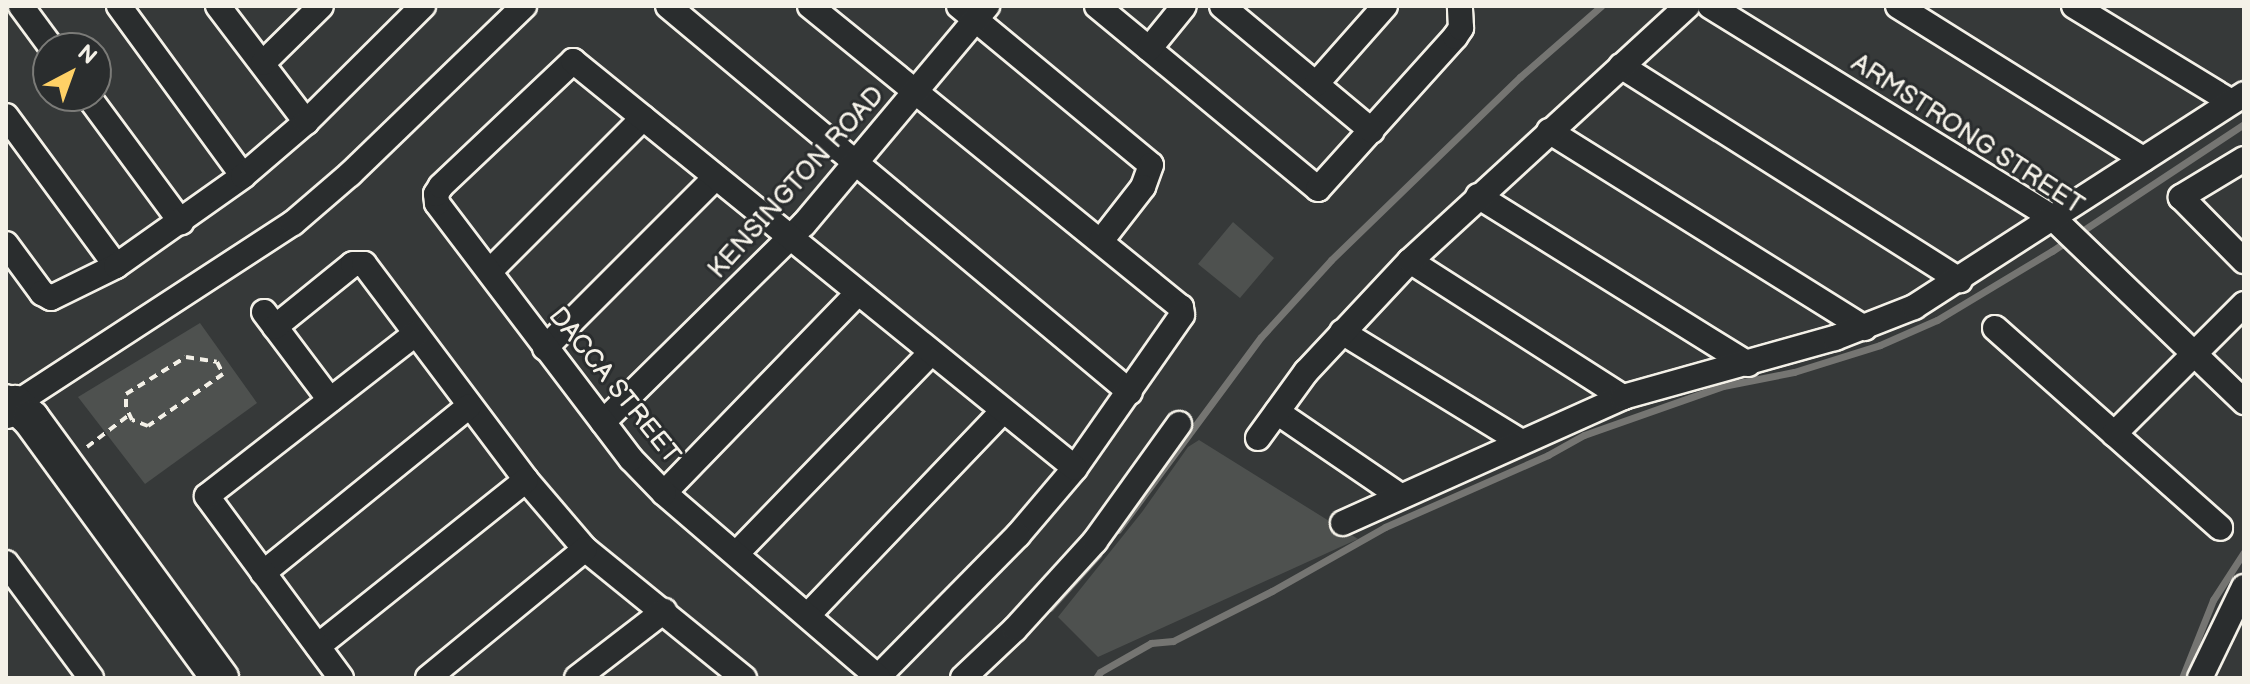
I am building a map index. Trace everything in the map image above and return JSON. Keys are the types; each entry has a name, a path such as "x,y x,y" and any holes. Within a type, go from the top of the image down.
{"street":[{"path":"21,6 40,32"},
{"path":"119,6 243,176"},
{"path":"218,6 306,122"},
{"path":"263,63 321,6"},
{"path":"6,244 42,293 51,298 116,266 243,176 306,122 423,6"},
{"path":"220,678 31,419 9,404 293,223 350,174 524,6"},
{"path":"668,6 1130,392"},
{"path":"810,6 1181,307 1182,315 1075,468 1018,535 878,678"},
{"path":"1097,6 1318,189 1455,37 1461,28 1460,6"},
{"path":"1149,49 1184,6"},
{"path":"1222,6 1372,131"},
{"path":"1316,84 1385,6"},
{"path":"1258,438 1342,332 1410,261 1687,6"},
{"name":"ARMSTRONG STREET","path":"1710,6 2058,222 2244,402"},
{"path":"1898,6 2143,159"},
{"path":"1343,523 1623,397 1748,364 1864,328 1914,307 2058,222 2143,159 2237,98 2074,6"},
{"path":"974,11 1151,165 1143,187 1101,241"},
{"name":"KENSINGTON ROAD","path":"603,422 790,240 917,92 974,11"},
{"name":"DACCA STREET","path":"643,118 573,61 441,186 436,194 437,203 491,270 545,348 631,459 664,493 878,678"},
{"path":"1621,66 1960,280"},
{"path":"100,112 181,222"},
{"path":"6,116 116,266"},
{"path":"491,270 643,118 1075,468"},
{"path":"1549,131 1864,328"},
{"path":"2244,159 2181,197 2244,261"},
{"path":"545,348 715,178"},
{"path":"1478,196 1748,364"},
{"path":"1410,261 1623,397"},
{"path":"330,400 270,319 353,264 364,264 526,480 585,549 664,611 739,676"},
{"path":"664,493 857,294"},
{"path":"2114,434 2244,304"},
{"path":"1995,328 2220,528"},
{"path":"1342,332 1520,441"},
{"path":"341,678 207,496 415,334"},
{"path":"736,554 931,353"},
{"path":"263,573 469,406"},
{"path":"808,615 1003,411"},
{"path":"1277,412 1400,496"},
{"path":"963,678 1015,629 1095,541 1179,424"},
{"path":"318,646 526,480"},
{"path":"428,678 585,549"},
{"path":"6,563 91,678"},
{"path":"2200,678 2244,587"},
{"path":"577,678 664,611"}],"path":[{"path":"186,357 217,362 222,368 221,379 148,426 129,415 126,394 186,357"},
{"path":"64,464 129,415"}],"shaded area":[{"path":"1233,222 1274,258 1240,298 1198,264"},
{"path":"200,323 257,403 145,484 78,397"},
{"path":"1199,440 1358,539 1098,657 1058,617 1142,512 1188,447"}],"waterway":[{"path":"1118,530 1261,337 1331,260 1520,77 1601,6"},
{"path":"1096,678 1100,672 1151,643 1173,641 1272,591 1385,527 1548,455 1584,435 1723,386 1794,372 1880,345 1937,320 2052,251 2244,124"},
{"path":"2182,678 2213,600 2244,552"},
{"path":"1050,608 1098,555"}]}
